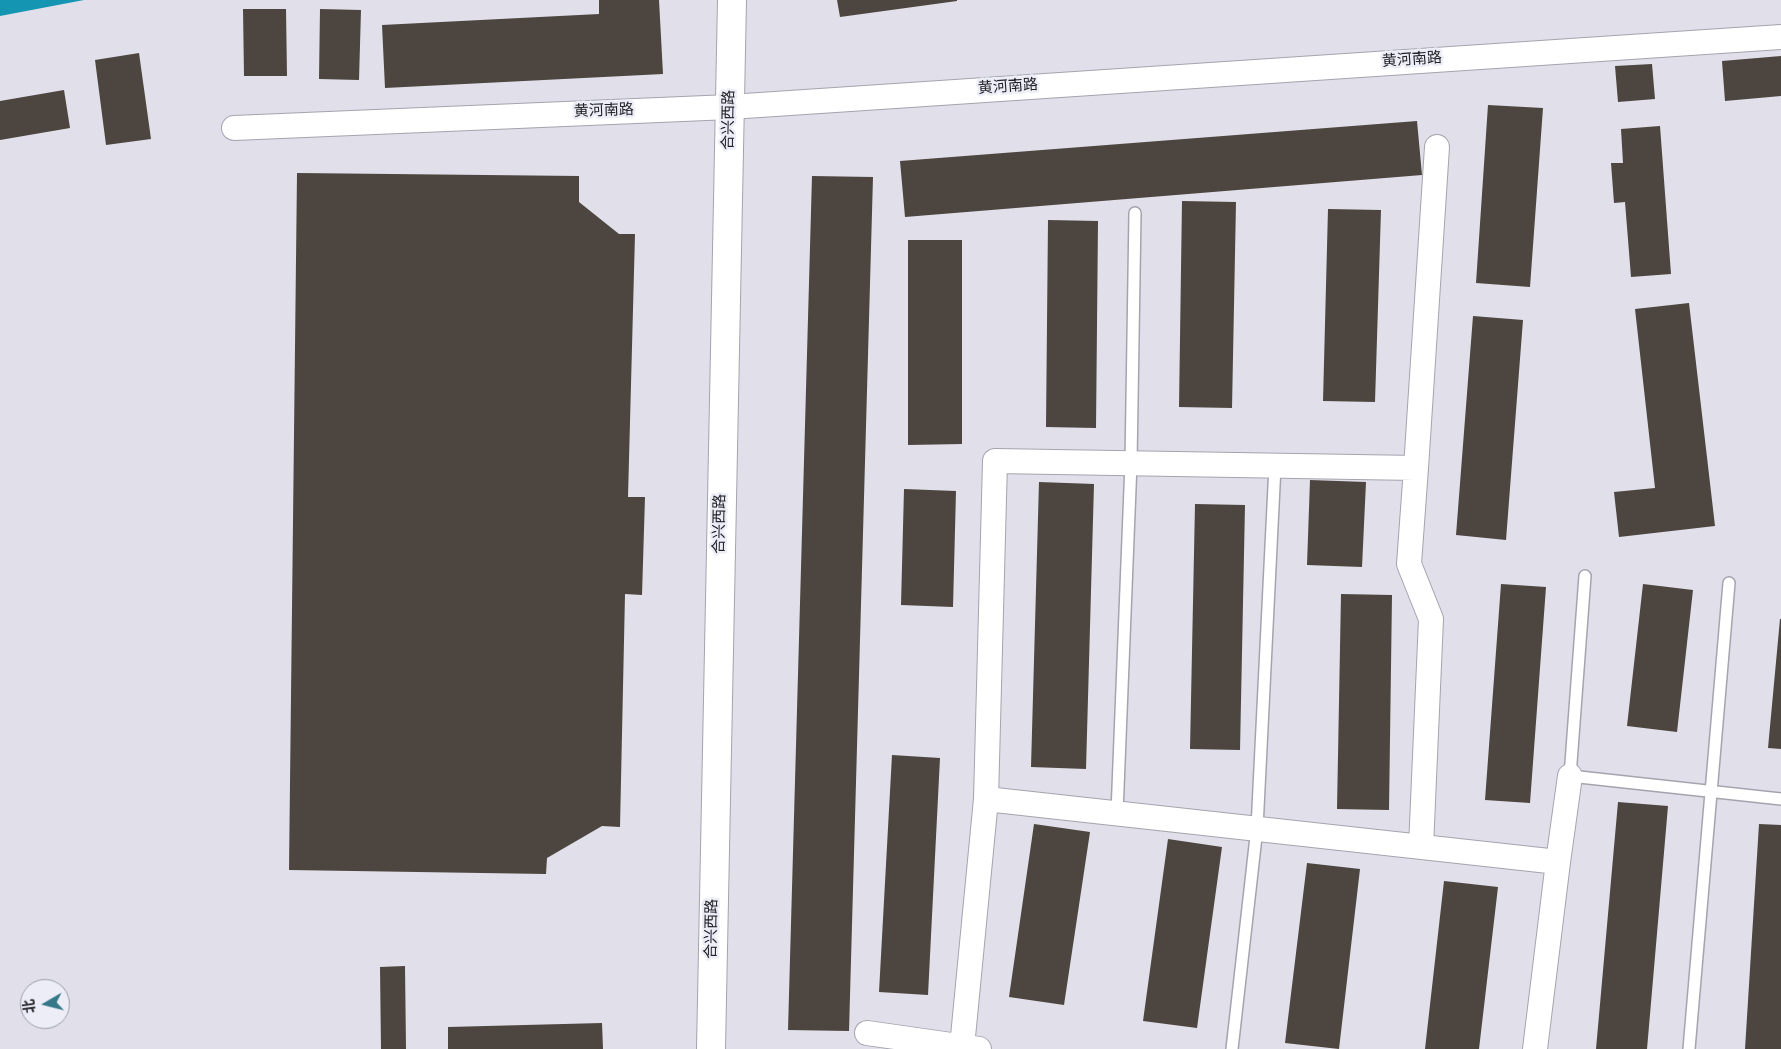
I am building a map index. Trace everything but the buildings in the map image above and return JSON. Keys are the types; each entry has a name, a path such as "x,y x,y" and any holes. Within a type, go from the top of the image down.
{"street":[{"name":"合兴西路","path":"711,1049 732,0"},
{"name":"黄河南路","path":"234,128 730,107 1781,36"},
{"path":"1421,847 1431,619 1409,564 1437,147"},
{"path":"867,1033 971,1048 986,799 995,461 1416,468"},
{"path":"1534,1049 1570,776"},
{"path":"986,799 1558,862"}],"lane":[{"path":"1117,813 1131,463 1135,212"},
{"path":"1232,1049 1257,828 1275,466"},
{"path":"1585,576 1570,776 1781,799"},
{"path":"1689,1049 1729,583"}],"water":[{"path":"0,0 84,0 0,16"}]}
